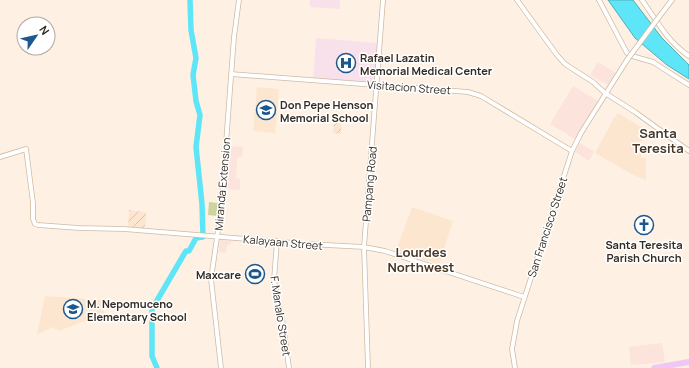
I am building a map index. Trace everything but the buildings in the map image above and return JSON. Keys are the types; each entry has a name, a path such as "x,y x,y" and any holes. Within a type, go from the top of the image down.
{"main road":[{"path":"654,368 689,362"}],"street":[{"name":"Miranda Extension","path":"221,368 211,284 221,210 234,37 239,0"},
{"name":"Pampang Road","path":"368,368 364,247 383,0"},
{"path":"517,0 562,61 593,82 605,93 635,112 689,151"},
{"path":"599,0 627,53 653,62 689,85"},
{"path":"642,0 670,40 689,56"},
{"name":"San Francisco Street","path":"515,368 512,343 524,297 572,151 605,93 627,60 672,0"},
{"name":"Visitacion Street","path":"231,74 462,91 477,94 572,151"},
{"name":"Kalayaan Street","path":"0,157 26,149 33,203 33,219 35,224 79,228 124,229 307,244 364,247 385,251 524,297"},
{"name":"F. Manalo Street","path":"277,241 274,280 283,324 289,368"}],"shaded area":[{"path":"310,0 340,0 340,9 310,7"},
{"name":"Rafael Lazatin Memorial Medical Center","path":"316,38 378,43 375,84 313,79"},
{"path":"598,62 616,73 608,85 590,75"},
{"path":"573,86 598,101 575,139 550,124"},
{"name":"Don Pepe Henson Memorial School","path":"257,87 279,89 275,133 253,131"},
{"path":"335,113 342,114 341,134 333,133"},
{"path":"618,113 654,135 650,140 642,135 641,158 646,158 646,180 633,175 595,153"},
{"path":"580,143 594,151 589,161 575,152"},
{"path":"227,146 243,147 242,157 237,157 236,178 240,179 240,190 224,189"},
{"path":"412,207 453,221 439,265 396,251"},
{"path":"129,210 146,212 145,229 128,228"},
{"path":"220,239 231,241 231,244 227,245 226,253 219,252"},
{"name":"M. Nepomuceno Elementary School","path":"45,296 102,300 105,317 82,322 59,331 53,327 37,335"},
{"path":"662,343 665,362 631,365 629,347"}],"green space":[{"path":"209,202 218,203 217,216 208,215"}],"water":[{"path":"608,0 633,0 662,38 689,65 689,79 667,65 635,38"}],"waterway":[{"path":"157,368 152,356 152,309 186,251 189,251 196,238 203,237 202,204 196,147 200,115 196,101 193,75 196,58 191,30 190,0"}],"place":[{"name":"Rafael Lazatin Memorial Medical Center","path":"346,63"},
{"name":"Don Pepe Henson Memorial School","path":"266,110"},
{"name":"Santa Teresita Parish Church","path":"644,225"},
{"name":"Maxcare","path":"255,274"},
{"name":"M. Nepomuceno Elementary School","path":"73,309"}],"district":[{"name":"Santa Teresita","path":"658,140"},
{"name":"Lourdes Northwest","path":"421,260"}]}
